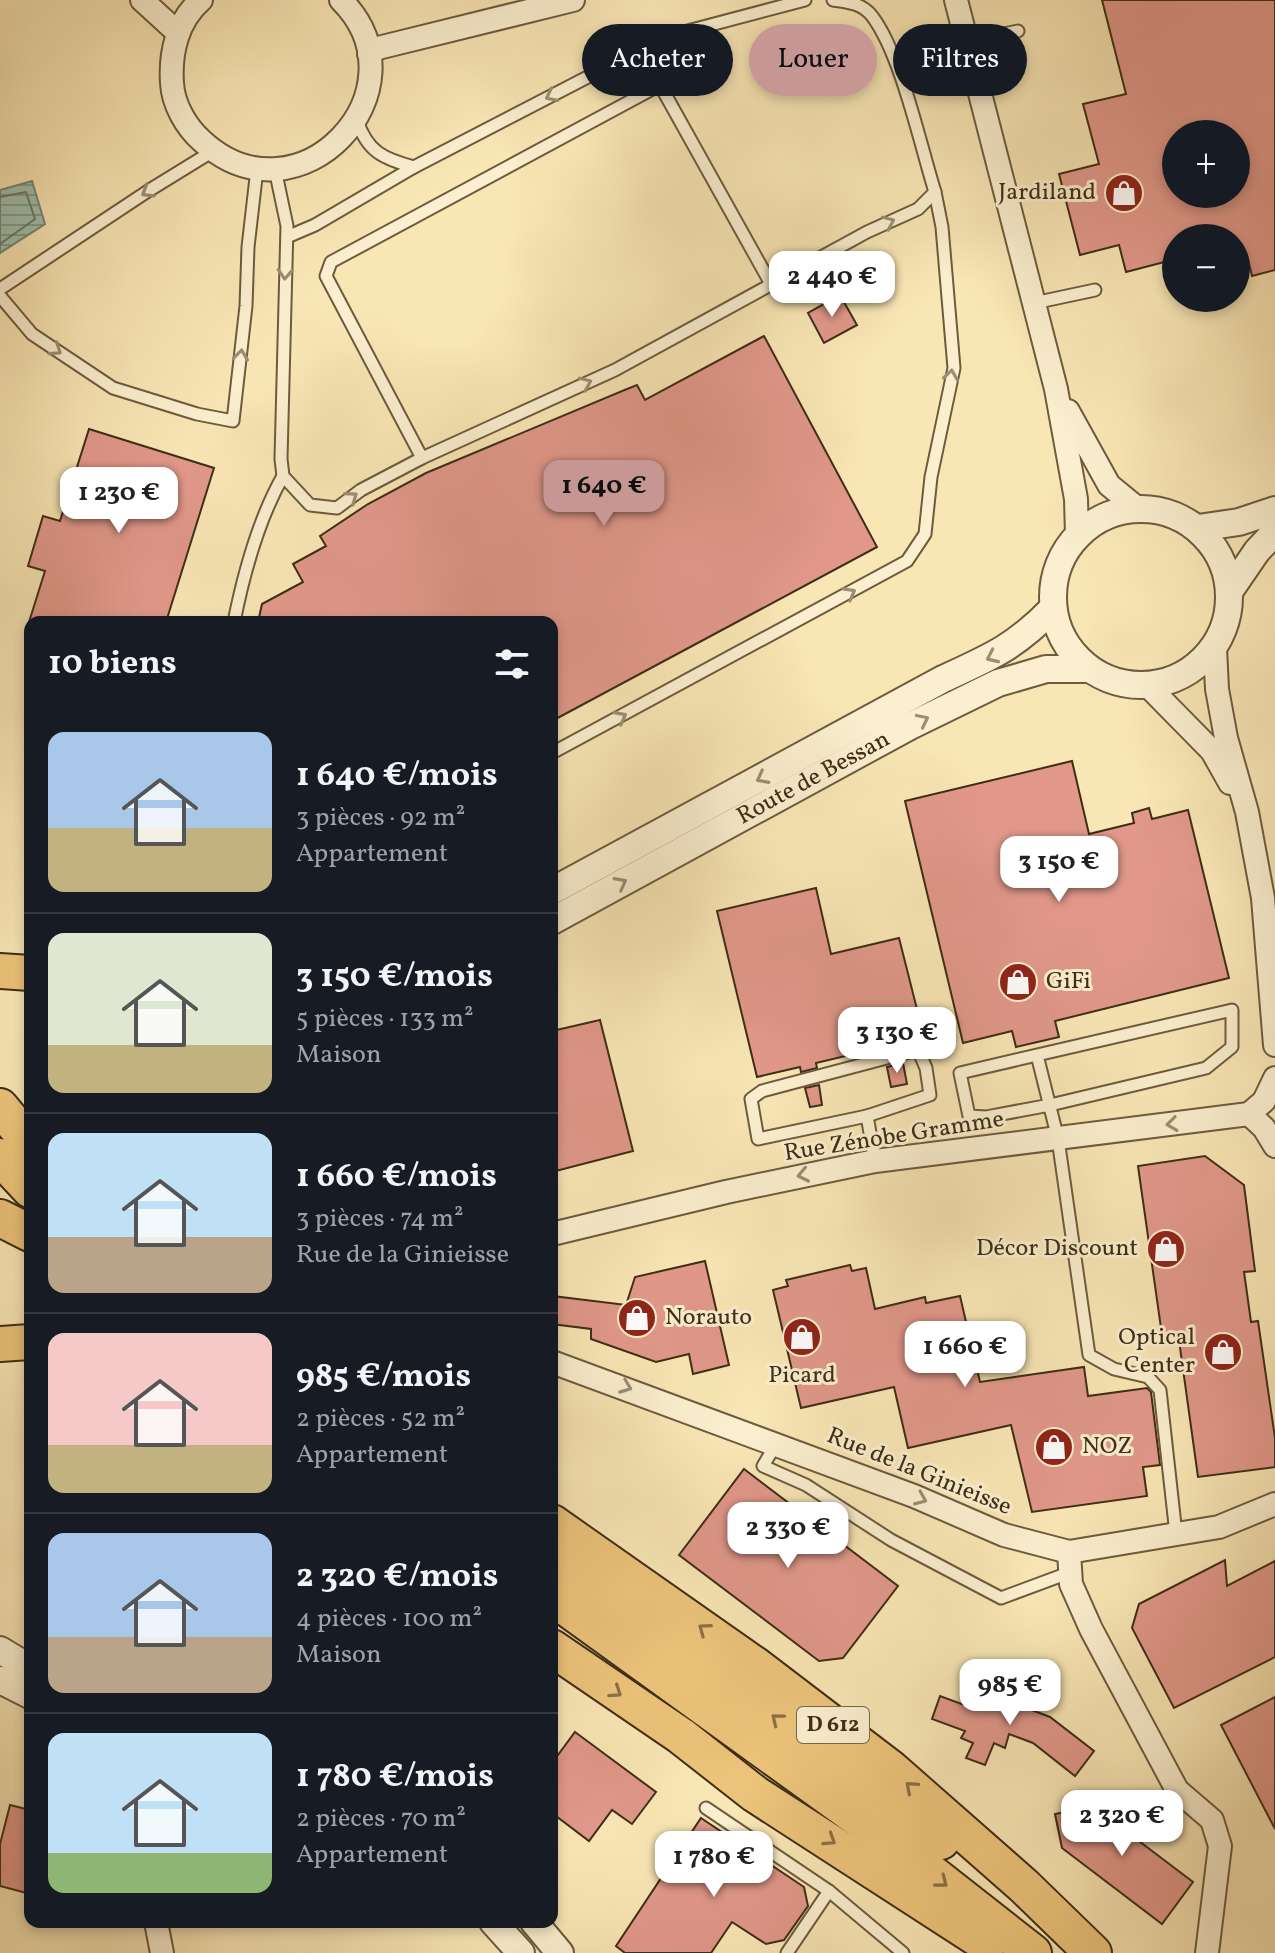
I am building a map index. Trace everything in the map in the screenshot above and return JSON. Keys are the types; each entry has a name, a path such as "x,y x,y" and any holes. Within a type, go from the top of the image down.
{"highway":[{"path":"0,1107 24,1136"},
{"path":"0,1157 24,1183"},
{"path":"0,1218 24,1230"},
{"name":"D 612","path":"558,1527 743,1657 891,1769 1024,1886 1093,1953"},
{"name":"D 612","path":"558,1565 745,1693 1084,1953"},
{"name":"D 612","path":"558,1602 898,1847 1033,1953"},
{"path":"558,1652 681,1736 755,1794 1001,1953"}],"main road":[{"path":"0,971 24,973"},
{"path":"0,1344 24,1342"}],"street":[{"path":"142,0 178,33"},
{"path":"201,0 178,33 171,60 172,87 180,112 194,134 213,151 234,162 266,169 307,162 335,146 357,120 369,88 369,54 362,30 341,0"},
{"path":"369,54 378,48 573,0"},
{"path":"956,0 962,24"},
{"path":"981,96 1056,389 1076,499 1077,535"},
{"path":"1056,389 1109,485 1137,508"},
{"path":"1137,508 1168,512 1198,528 1218,550 1231,589 1226,625 1215,648 1183,676 1148,686 1111,681 1088,669 1060,635 1052,609 1056,568 1077,535 1103,516 1137,508"},
{"path":"1198,528 1239,522 1275,510"},
{"path":"1231,589 1257,551 1275,532"},
{"name":"Route de Bessan","path":"558,888 943,679 1004,651 1029,633 1052,609"},
{"path":"1215,648 1217,689 1226,738 1247,812 1263,898 1275,1045"},
{"name":"Route de Bessan","path":"558,918 910,726 998,683 1046,669 1088,669"},
{"path":"1148,686 1212,751 1247,812"},
{"path":"1275,1078 1264,1101 1249,1114 1264,1128 1275,1146"},
{"name":"Rue Zénobe Gramme","path":"558,1233 726,1192 875,1161 1249,1114"},
{"name":"Rue de la Ginieisse","path":"558,1364 914,1496 1070,1562 1176,1534 1219,1527 1275,1504"},
{"path":"1070,1562 1071,1584 1091,1629 1177,1790 1212,1820 1220,1846 1207,1953"},
{"path":"0,1680 24,1692"},
{"path":"157,1928 162,1953"},
{"path":"498,1928 521,1953"},
{"path":"539,1928 560,1953"}],"lane":[{"path":"714,24 805,0"},
{"path":"558,750 907,561 925,534 931,477 954,368 942,227 935,192 894,60 871,14 854,3 833,0"},
{"path":"287,237 315,225 414,167 582,80"},
{"path":"422,458 326,276 331,262 640,96"},
{"path":"666,96 771,284"},
{"path":"357,120 365,142 386,160 414,167"},
{"path":"0,289 213,151"},
{"path":"235,616 242,584 269,501 283,476 287,237 281,189 266,169"},
{"path":"0,296 32,334 113,388 197,414 233,421 246,306 248,247 266,169"},
{"path":"283,476 310,505 337,508 361,490 422,458 615,370 867,232 918,209 935,192"},
{"path":"1034,303 1095,290"},
{"path":"1232,1010 1232,1047 1206,1068 1050,1105 986,1117 969,1116 960,1073 1037,1055 1232,1010"},
{"path":"913,1051 920,1054 926,1068 930,1095 867,1116 758,1139 751,1099 762,1091 806,1078 913,1051"},
{"path":"1037,1055 1058,1139 1089,1355 1114,1369 1148,1377 1160,1390 1176,1534"},
{"path":"867,1116 875,1161"},
{"path":"776,1444 763,1466 806,1485 891,1540 1001,1598 1070,1562"},
{"path":"706,1808 829,1891 903,1953"},
{"path":"787,1953 829,1891"}],"water":[{"path":"32,181 45,224 0,253 0,190"}],"building":[{"path":"1102,0 1275,0 1275,270 1252,276 1250,224 1162,224 1162,263 1126,272 1119,245 1080,255 1059,174 1099,164 1083,104 1126,94"},
{"path":"840,295 857,325 824,343 808,313"},
{"path":"764,336 877,547 558,718 558,616 259,616 262,604 303,582 293,564 326,546 320,536 368,504 426,473 637,385 645,400"},
{"path":"89,429 214,468 168,616 31,616 45,571 28,566 43,516 60,521"},
{"path":"1072,761 1089,834 1134,823 1132,813 1149,808 1152,819 1188,810 1229,978 1055,1021 1059,1037 1016,1047 1012,1031 963,1043 905,801"},
{"path":"816,888 831,954 899,938 924,1037 883,1050 883,1047 816,1063 817,1068 801,1072 800,1067 757,1077 717,911"},
{"path":"600,1020 633,1151 558,1170 558,1030"},
{"path":"903,1063 907,1084 891,1087 887,1067"},
{"path":"819,1085 822,1105 810,1107 805,1088"},
{"path":"1205,1156 1244,1185 1255,1271 1244,1272 1251,1322 1258,1321 1275,1438 1275,1467 1198,1477 1178,1333 1162,1335 1138,1166"},
{"path":"705,1261 729,1365 693,1374 689,1354 656,1362 591,1339 591,1329 558,1325 558,1297 626,1305 635,1277"},
{"path":"850,1265 852,1271 866,1268 875,1309 925,1297 926,1303 960,1296 980,1382 1084,1367 1088,1396 1147,1388 1151,1392 1160,1465 1143,1467 1147,1496 1032,1512 1011,1425 908,1448 894,1387 801,1408 773,1290 788,1286 786,1280"},
{"path":"744,1469 898,1586 843,1658 819,1661 679,1555"},
{"path":"1225,1560 1227,1586 1275,1561 1275,1657 1174,1708 1132,1628 1139,1604"},
{"path":"977,1681 1023,1699 1021,1706 1050,1717 1094,1751 1075,1776 1033,1743 1009,1734 1005,1748 994,1743 985,1765 966,1758 973,1743 961,1738 965,1731 932,1719 940,1696 967,1706"},
{"path":"1275,1697 1275,1829 1221,1725"},
{"path":"575,1732 656,1792 632,1824 612,1810 589,1841 558,1818 558,1755"},
{"path":"1124,1800 1131,1835 1193,1882 1162,1924 1062,1848 1055,1814"},
{"path":"10,1805 24,1808 24,1892 0,1886 0,1844"},
{"path":"701,1818 804,1887 808,1906 784,1940 766,1944 732,1922 711,1953 625,1953 616,1946"}],"place":[{"name":"Jardiland","path":"1124,193"},
{"name":"GiFi","path":"1018,982"},
{"name":"Décor Discount","path":"1166,1249"},
{"name":"Norauto","path":"637,1318"},
{"name":"Picard","path":"802,1337"},
{"name":"Optical Center","path":"1223,1352"},
{"name":"NOZ","path":"1054,1447"}]}
